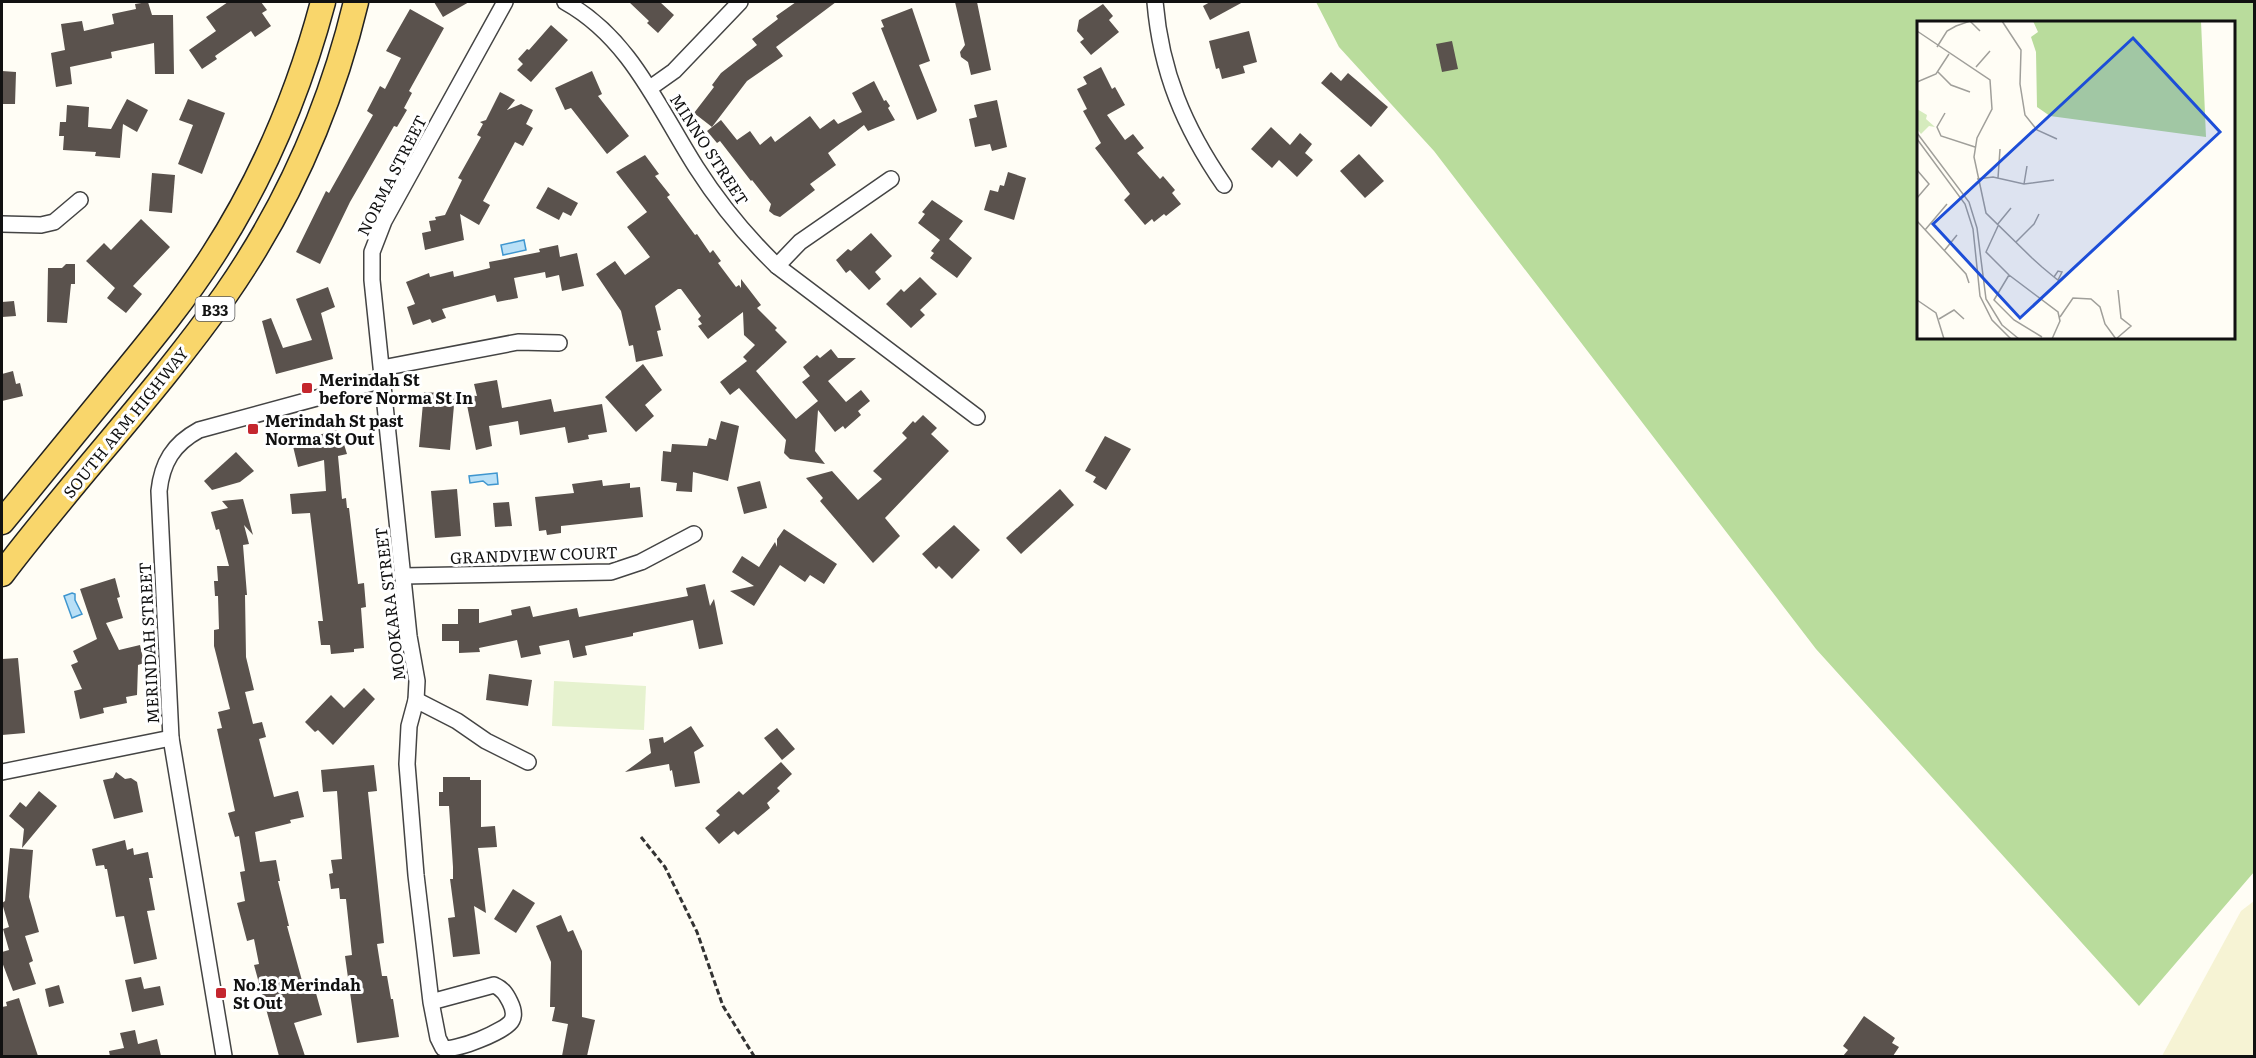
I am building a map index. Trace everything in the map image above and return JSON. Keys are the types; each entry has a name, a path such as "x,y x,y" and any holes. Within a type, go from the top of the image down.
{"main road":[{"name":"SOUTH ARM HIGHWAY","path":"2,522 159,329 213,254 251,189 279,133 308,56 323,2"},
{"name":"SOUTH ARM HIGHWAY","path":"2,574 183,351 255,249 290,184 316,126 338,68 356,2"}],"street":[{"name":"NORMA STREET","path":"383,374 372,280 374,242 384,220 506,2"},
{"name":"MINNO STREET","path":"565,2 593,21 628,55 697,168 721,203 757,247 777,266 977,417"},
{"path":"650,88 674,71 740,2"},
{"path":"1155,2 1161,49 1169,81 1197,144 1224,185"},
{"path":"777,266 800,242 891,179"},
{"path":"2,224 41,225 54,222 80,200"},
{"name":"MERINDAH STREET","path":"224,1056 171,738 159,491 160,477 169,455 182,441 199,430 383,374 518,342 559,343"},
{"name":"MOOKARA STREET","path":"383,374 409,636 417,681 407,764 416,875 431,1002 438,1038 443,1048 448,1049 500,1031 508,1026 514,1016 505,993 494,985 431,1002"},
{"name":"GRANDVIEW COURT","path":"403,576 611,572 641,562 694,534"},
{"path":"416,700 448,716 486,741 528,762"},
{"path":"2,772 171,738"}],"path":[{"path":"641,837 665,867 698,932 723,1006 754,1056"}],"shaded area":[{"path":"2254,901 2254,1056 2162,1056 2241,911"}],"green space":[{"path":"1316,2 2254,2 2254,872 2139,1006 1816,649 1434,151 1339,47"},
{"path":"554,681 646,686 644,730 552,726"}],"water":[{"path":"524,240 526,250 503,255 501,245"},
{"path":"497,473 498,484 488,485 483,481 470,483 469,476"},
{"path":"75,594 75,600 82,614 72,618 64,596"}],"building":[{"path":"148,2 152,15 173,15 174,74 155,74 154,43 111,52 112,58 70,67 72,84 56,87 51,53 65,50 61,24 82,21 84,31 114,24 112,14 136,9 135,4"},
{"path":"228,2 261,2 267,10 262,13 271,26 255,37 251,31 215,56 217,59 202,69 189,50 216,31 206,17"},
{"path":"434,2 469,2 443,17"},
{"path":"629,2 660,2 674,15 658,33"},
{"path":"796,2 836,2 776,47 783,56 747,81 712,127 694,113 714,87 712,85 721,73 757,45 752,39 778,19 776,16"},
{"path":"955,2 977,2 991,70 971,75 968,62 961,57 960,52 965,45"},
{"path":"1210,2 1243,2 1210,20 1203,6"},
{"path":"1103,4 1113,16 1109,20 1119,32 1091,55 1080,42 1084,39 1077,31 1079,20"},
{"path":"912,8 930,61 919,65 937,110 917,120 881,28 884,27 881,20"},
{"path":"410,9 444,28 409,91 412,93 404,108 407,110 397,127 394,126 350,202 320,264 296,252 326,191 329,193 373,115 367,111 380,86 385,89 401,58 386,51"},
{"path":"551,25 568,40 531,82 517,70 523,64 518,59"},
{"path":"1249,31 1257,62 1243,66 1245,73 1222,79 1219,68 1216,69 1209,41"},
{"path":"1452,41 1458,69 1442,72 1436,44"},
{"path":"1101,67 1112,89 1115,87 1125,105 1107,115 1125,140 1133,134 1144,148 1137,153 1160,179 1163,176 1175,190 1172,193 1181,204 1166,216 1164,214 1154,222 1152,219 1145,225 1124,200 1130,194 1095,148 1101,143 1083,111 1087,109 1077,89 1087,84 1083,77"},
{"path":"2,71 16,72 15,104 2,104"},
{"path":"592,71 602,94 598,96 629,136 607,154 571,108 565,110 555,88"},
{"path":"1331,72 1341,81 1348,73 1388,107 1371,127 1321,83"},
{"path":"874,81 884,101 886,100 890,106 888,108 895,120 868,131 864,125 828,153 836,165 810,184 815,190 780,217 769,211 771,204 720,141 717,143 707,131 721,120 737,140 750,131 760,145 771,136 775,142 810,116 820,129 834,119 838,124 862,112 852,93"},
{"path":"500,92 515,100 507,110 521,104 533,110 526,124 533,128 523,146 515,142 483,201 490,205 479,225 460,214 464,240 425,250 422,233 431,231 429,221 445,215 462,180 458,178 481,137 477,135 483,124 480,122 486,120"},
{"path":"127,99 148,110 137,132 123,124 120,158 95,156 96,152 63,150 64,136 59,136 60,122 66,122 67,105 89,107 88,127 111,129"},
{"path":"188,99 225,113 202,174 178,164 193,125 179,120"},
{"path":"997,100 1007,147 992,151 990,144 975,147 969,119 977,117 974,105"},
{"path":"1271,127 1290,145 1300,133 1312,144 1305,153 1313,160 1297,177 1279,160 1272,168 1251,149"},
{"path":"1359,154 1384,181 1365,198 1340,171"},
{"path":"645,155 659,174 655,176 670,195 667,197 695,235 697,234 710,253 713,250 721,261 718,263 736,287 739,285 741,288 741,279 761,305 757,308 787,342 756,371 796,419 818,401 802,382 810,376 803,367 817,355 820,358 831,349 838,358 856,358 828,381 846,402 861,390 870,401 858,411 861,415 845,429 843,426 835,432 818,410 815,451 825,464 790,459 784,453 786,440 739,388 730,395 720,382 747,361 743,357 755,345 744,335 743,312 708,339 698,326 702,324 698,319 701,316 681,289 678,289 655,306 661,330 657,331 663,356 636,362 633,345 629,346 621,311 596,274 615,261 625,275 650,257 627,227 647,212 616,172"},
{"path":"1008,172 1026,178 1014,220 984,210 990,190 998,192 1000,185 1004,186"},
{"path":"152,173 175,175 172,213 149,211"},
{"path":"548,187 578,203 571,216 563,212 559,220 536,208"},
{"path":"932,200 963,221 949,239 972,258 957,278 930,258 934,253 931,251 940,240 918,223 925,214 922,212"},
{"path":"141,219 170,247 133,286 142,294 126,313 107,298 115,288 86,261 104,243 111,250"},
{"path":"871,233 892,256 875,272 881,279 869,290 850,270 846,273 836,260 848,249 851,251"},
{"path":"558,245 560,257 577,253 584,286 562,291 559,275 546,278 545,272 514,278 518,298 497,302 495,295 442,309 446,318 432,323 430,319 413,325 407,307 415,304 406,282 429,273 430,277 453,271 454,277 490,268 489,262 540,252 539,249"},
{"path":"66,264 75,264 75,284 71,284 67,323 47,322 48,268 62,268"},
{"path":"920,277 937,294 920,310 925,315 911,328 886,304 901,289 904,292"},
{"path":"328,287 335,307 321,313 333,359 276,374 262,321 271,318 283,348 312,340 296,299"},
{"path":"14,301 16,316 2,317 2,302"},
{"path":"643,364 662,390 645,405 654,416 636,432 605,397"},
{"path":"13,371 16,384 20,383 23,396 2,401 2,374"},
{"path":"497,380 502,408 551,399 554,412 602,404 607,432 588,435 589,439 568,443 565,427 520,435 518,421 489,426 492,446 476,450 465,395 477,396 474,384"},
{"path":"424,392 455,394 450,450 419,447"},
{"path":"923,415 937,428 931,434 949,451 885,518 900,536 873,563 820,501 823,498 806,478 832,471 858,500 882,479 873,471 907,438 902,433 913,421 915,423"},
{"path":"721,421 739,426 728,481 693,472 692,492 676,491 677,483 661,481 663,451 671,452 672,444 707,446 709,438 716,440"},
{"path":"337,430 340,442 343,441 347,454 338,456 342,499 346,498 347,508 349,508 358,584 364,583 366,607 361,608 364,648 354,649 354,652 331,654 330,645 321,645 318,621 323,621 310,513 292,514 290,494 326,491 324,460 298,467 292,442"},
{"path":"1105,436 1131,449 1106,490 1093,482 1096,477 1085,471"},
{"path":"236,452 254,471 240,482 212,490 204,481"},
{"path":"602,480 603,486 630,483 630,488 640,487 643,517 561,526 561,533 547,535 546,530 539,531 535,497 574,493 572,484"},
{"path":"760,481 767,508 744,514 737,487"},
{"path":"457,489 461,536 435,538 431,491"},
{"path":"1060,489 1074,505 1021,554 1006,538"},
{"path":"243,499 253,535 244,525 249,544 243,545 247,595 245,595 246,657 254,690 245,692 253,724 262,722 266,737 259,739 274,797 298,791 304,817 290,820 291,823 255,832 260,862 276,860 280,881 278,881 289,926 287,926 304,988 314,986 322,1015 294,1023 305,1056 279,1056 254,965 259,964 254,939 247,941 237,903 245,901 240,872 245,871 239,836 235,837 228,813 235,811 217,729 222,728 218,712 230,709 214,646 214,630 219,629 218,596 215,596 214,581 218,581 217,566 229,566 219,529 216,530 211,512 228,508 222,501"},
{"path":"509,502 512,526 495,527 493,503"},
{"path":"954,525 980,550 952,579 939,566 936,569 922,554"},
{"path":"784,529 837,564 824,584 810,575 805,582 780,565 754,606 730,591 754,586 732,572 742,556 759,567 775,542 777,547 777,539"},
{"path":"115,578 120,597 117,598 123,618 106,623 119,650 140,645 144,663 138,665 137,695 126,697 127,703 103,708 104,713 80,719 74,691 82,689 71,665 78,662 73,651 97,639 80,589"},
{"path":"705,584 710,606 714,599 723,644 699,649 693,620 585,646 587,655 573,658 569,640 539,646 541,654 521,658 517,640 479,648 480,652 459,653 459,641 442,641 442,624 458,624 458,609 479,609 479,623 512,615 511,610 530,606 533,617 577,608 579,617 688,596 686,588"},
{"path":"18,658 25,733 2,735 2,659"},
{"path":"489,674 532,680 528,706 486,700"},
{"path":"364,688 375,699 333,745 318,730 315,732 305,722 331,695 344,708"},
{"path":"691,726 704,746 694,752 700,783 675,787 669,764 625,772 651,753 649,739 663,737 664,743"},
{"path":"777,728 795,749 782,760 764,738"},
{"path":"781,762 792,774 777,788 780,791 767,803 770,808 738,835 734,831 719,844 705,828 720,815 716,811 739,791 743,795"},
{"path":"374,765 377,791 368,792 384,943 377,944 382,976 387,976 391,999 393,999 399,1037 357,1043 345,956 352,955 346,899 340,899 339,888 331,889 329,874 333,873 331,860 342,859 337,791 323,792 321,770"},
{"path":"116,772 125,779 131,778 137,782 143,812 114,819 103,780 113,778"},
{"path":"443,777 470,777 470,780 481,780 481,827 495,826 497,847 478,848 486,913 474,906 480,954 453,957 448,918 455,917 450,879 453,879 453,867 449,806 439,806 439,792 443,792"},
{"path":"39,791 57,806 22,848 24,829 9,816 20,802 26,807"},
{"path":"125,840 127,850 133,848 134,855 148,852 153,878 149,878 155,910 147,911 157,959 134,964 124,916 116,917 107,869 104,865 96,866 92,849"},
{"path":"10,848 33,850 29,897 39,932 25,936 33,961 29,963 36,984 13,991 2,962 2,952 9,950 3,929 9,927 2,903 5,901"},
{"path":"513,889 535,903 516,933 494,919"},
{"path":"561,915 568,932 573,930 582,951 582,1017 595,1020 587,1056 562,1056 568,1024 552,1021 555,1007 550,1007 551,962 536,926"},
{"path":"141,977 144,989 160,986 164,1005 132,1012 125,980"},
{"path":"59,985 64,1003 49,1007 45,989"},
{"path":"19,998 38,1056 2,1056 2,1007 7,1006 6,1002"},
{"path":"1864,1016 1895,1038 1892,1043 1899,1047 1893,1056 1843,1056 1848,1050 1843,1046"},
{"path":"135,1030 138,1044 157,1039 161,1056 110,1056 109,1051 124,1048 120,1033"}],"place":[{"name":"Merindah St before Norma St In","path":"307,388"},
{"name":"Merindah St past Norma St Out","path":"253,429"},
{"name":"No.18 Merindah St Out","path":"221,993"}]}
